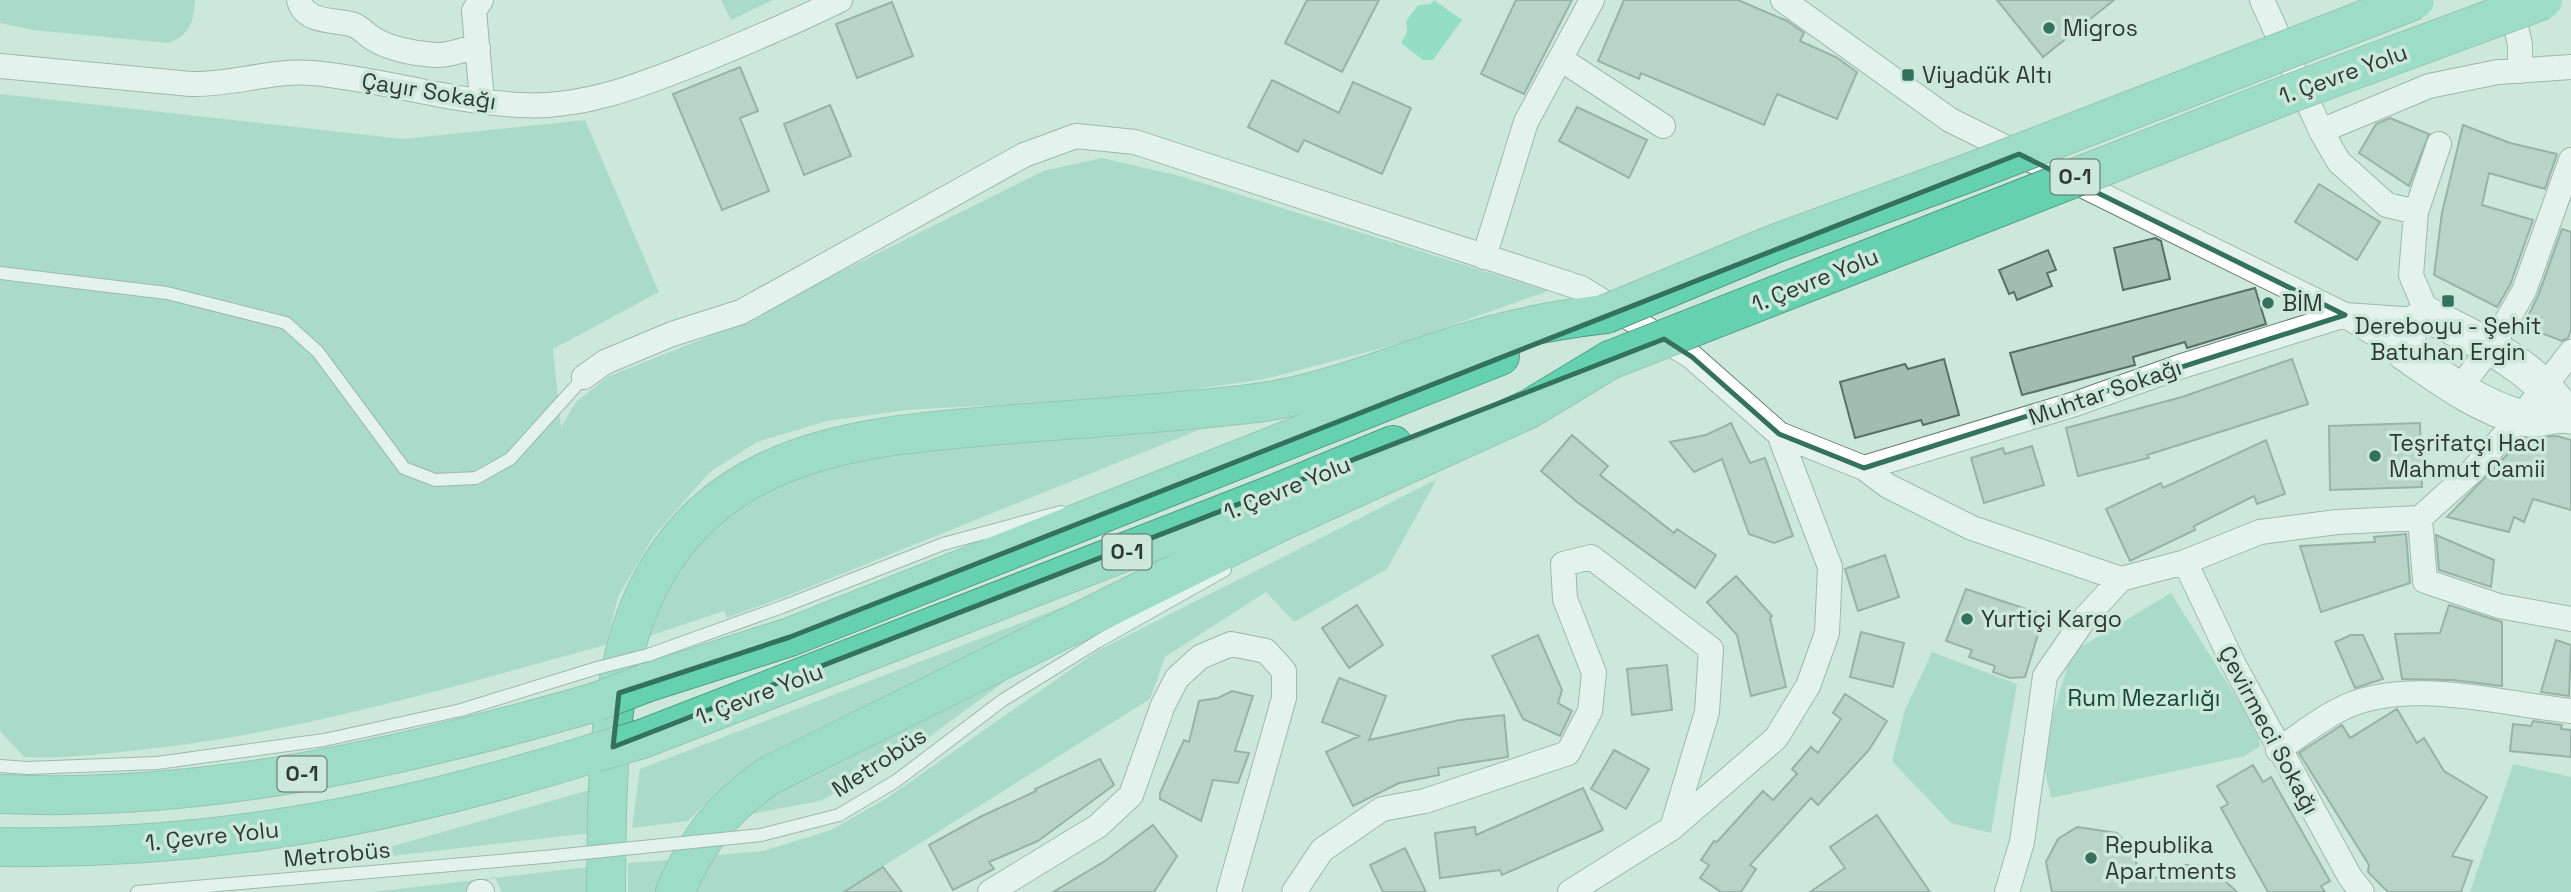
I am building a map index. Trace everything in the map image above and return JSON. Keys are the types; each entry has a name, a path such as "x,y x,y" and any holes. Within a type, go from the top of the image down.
{"highway":[{"name":"1. Çevre Yolu","path":"0,794 100,795 286,776 389,757 647,669 790,638 1606,314 1774,244 1971,172 2415,0"},
{"name":"1. Çevre Yolu","path":"0,847 138,844 299,827 493,784 642,739 2273,100 2543,0"},
{"path":"606,892 614,730 630,636 647,589 672,548 707,510 748,481 788,460 856,440 944,429 1253,404 1310,391 1447,348 1557,319 1606,314"},
{"path":"675,892 688,862 715,822 735,799 770,775 1282,521 1529,409 1610,360"}],"main road":[{"path":"2422,318 2492,346 2542,386 2568,415 2542,420 2521,417 2458,390 2405,353 2407,333 2422,318"}],"street":[{"path":"299,0 301,9 311,17 357,26 373,39 398,48 434,55 456,55 468,48 478,48"},
{"path":"481,0 474,11 482,100"},
{"name":"Çayır Sokağı","path":"0,66 191,85 220,85 275,72 312,73 521,105 571,103 652,82 789,26 840,0"},
{"path":"1484,257 1526,122 1562,60 1592,0"},
{"path":"1783,0 1950,120 2345,315 2405,353"},
{"path":"2262,0 2321,131 2339,162 2387,205 2416,212"},
{"path":"2510,0 2520,45 2520,71"},
{"path":"1562,60 1662,126"},
{"path":"2321,131 2429,86 2520,71 2571,67"},
{"path":"584,377 606,362 673,334 741,312 1024,155 1076,136 1135,142 1581,288 1692,357 1779,434 1864,468 1888,486 1972,527 2121,579"},
{"path":"2345,315 2422,318 2411,275 2416,212 2439,144"},
{"path":"2458,390 2492,346 2524,291 2571,160"},
{"name":"Muhtar Sokağı","path":"1864,468 2075,404 2179,367 2345,315"},
{"path":"2007,892 2022,842 2045,676 2085,618 2121,579 2185,562 2260,532 2337,522 2420,518 2470,473 2521,417 2542,386 2571,352"},
{"path":"1570,892 1672,828 1776,738 1808,686 1828,633 1830,567 1779,434"},
{"path":"2420,518 2426,581 2500,606 2571,619"},
{"path":"1294,892 1322,850 1382,808 1425,801 1568,752 1590,711 1594,673 1564,599 1563,564 1591,557 1711,649 1707,712 1672,828"},
{"name":"Çevirmeci Sokağı","path":"2185,562 2278,750 2343,866 2362,892"},
{"path":"990,892 1098,826 1131,795 1163,705 1177,678 1200,657 1231,645 1266,651 1284,671 1284,698 1229,892"},
{"path":"2278,750 2339,709 2383,696 2438,694 2571,712"}],"lane":[{"path":"0,273 167,293 286,323 318,352 404,468 435,480 476,478 510,459 584,377"},
{"path":"1314,521 1442,450"},
{"name":"Metrobüs","path":"137,892 544,857 761,835 839,815 895,781 1003,700 1097,642 1241,561"},
{"path":"0,766 27,768 157,762 324,740 461,710 597,685"}],"highlighted area":[{"path":"2019,154 2345,315 1864,468 1779,434 1692,357 1664,339 613,747 619,693 790,637"}],"green space":[{"path":"0,0 195,0 193,15 186,32 168,43 33,30 0,23"},
{"path":"721,0 773,0 731,20"},
{"path":"0,94 403,139 585,120 659,292 553,349 561,427 576,402 609,376 720,332 1043,171 1102,158 1180,176 1548,291 1405,342 1265,379 1142,397 907,410 827,421 757,442 710,472 653,537 618,597 606,645 383,705 270,730 123,752 24,757 0,731"},
{"path":"1201,429 787,596 727,618 724,611 649,636 661,602 710,523 809,465 906,451"},
{"path":"1437,479 1387,569 1294,622 1266,592 1165,657 1150,699 842,892 696,892 698,881 717,855 763,851 831,830 887,798 1097,651"},
{"name":"Rum Mezarlığı","path":"2171,593 2258,732 2260,746 2245,756 2051,798 2041,752 2072,652"},
{"path":"1065,606 1068,611 774,751 731,779 688,821 632,828 640,769"},
{"path":"1932,652 2017,684 1991,833 1951,823 1892,761 1905,710"},
{"path":"1043,653 895,762 820,801 752,814 776,791"},
{"path":"2513,764 2571,777 2571,892 2470,892"},
{"path":"593,789 591,833 383,857 383,849"},
{"path":"670,860 655,892 628,892 628,863"},
{"path":"596,866 595,892 502,892 495,878"},
{"path":"490,878 465,892 373,892"}],"shaded area":[{"path":"1434,0 1462,20 1433,60 1423,60 1401,43 1407,32 1406,21 1418,5 1431,4"}],"building":[{"path":"1307,0 1379,0 1342,72 1285,43"},
{"path":"1516,0 1572,0 1524,94 1481,74"},
{"path":"1624,0 1738,0 1787,21 1804,33 1800,41 1836,57 1857,72 1837,119 1777,94 1764,125 1641,73 1639,79 1598,61"},
{"name":"Migros","path":"1997,0 2114,0 2043,57"},
{"path":"892,2 913,56 857,78 836,24"},
{"path":"740,67 758,111 740,118 769,191 722,210 673,94"},
{"path":"1272,80 1339,113 1353,82 1411,108 1382,174 1304,140 1298,152 1248,127"},
{"path":"830,105 851,156 804,175 784,124"},
{"path":"1577,107 1647,140 1629,178 1559,141"},
{"path":"2390,118 2429,134 2409,186 2359,153 2376,124"},
{"path":"2463,125 2510,143 2557,154 2545,189 2489,173 2482,205 2533,220 2510,285 2497,307 2434,275 2442,213"},
{"path":"2319,184 2380,222 2357,260 2295,222"},
{"path":"2562,229 2571,232 2571,330 2568,338 2562,341 2523,326 2538,296"},
{"path":"2155,238 2161,241 2170,279 2123,290 2114,248"},
{"path":"2048,250 2056,270 2047,273 2052,286 2017,300 2014,292 2009,294 1999,270"},
{"path":"2255,288 2266,324 2187,348 2185,342 2133,357 2135,365 2022,395 2010,353"},
{"path":"1944,359 1959,415 1923,425 1921,420 1855,438 1840,382 1905,364 1908,369"},
{"path":"2292,359 2308,404 2147,455 2149,458 2078,476 2066,428 2182,397"},
{"path":"1731,423 1750,463 1765,458 1793,536 1774,543 1749,534 1722,459 1694,472 1670,442 1706,435"},
{"name":"Teşrifatçı Hacı Mahmut Camii","path":"2420,423 2422,487 2330,490 2329,426"},
{"path":"1572,435 1608,466 1600,475 1674,533 1677,529 1716,555 1695,588 1577,502 1541,471"},
{"path":"2557,436 2571,440 2571,510 2533,499 2524,522 2514,517 2509,532 2447,517 2523,438"},
{"path":"2266,440 2285,494 2257,504 2254,496 2194,526 2195,530 2130,561 2106,509 2161,483 2163,488"},
{"path":"2032,446 2044,485 1984,503 1971,458 2003,448 2005,454"},
{"path":"2406,534 2410,583 2321,612 2300,546 2375,542 2374,537"},
{"path":"2436,535 2494,560 2491,587 2439,570"},
{"path":"1885,555 1899,597 1858,611 1845,569"},
{"path":"1736,576 1772,616 1770,618 1786,687 1751,696 1737,635 1707,602"},
{"path":"1966,589 2044,615 2025,677 2010,678 1993,672 1995,666 1969,657 1972,650 1946,641"},
{"path":"1357,605 1383,645 1349,668 1322,628"},
{"path":"2449,605 2502,622 2502,686 2453,680 2402,679 2395,634 2440,633"},
{"path":"1861,632 1904,643 1893,687 1850,677"},
{"path":"1538,635 1562,690 1558,703 1572,711 1560,736 1523,719 1492,656"},
{"path":"2351,635 2363,635 2383,679 2355,688 2335,642"},
{"path":"2556,640 2571,645 2569,696 2541,692"},
{"path":"1667,665 1672,710 1632,715 1627,669"},
{"path":"1339,678 1386,696 1369,740 1460,720 1504,715 1508,757 1438,768 1439,775 1399,783 1353,806 1326,752 1359,736 1322,722"},
{"path":"1232,691 1253,696 1235,751 1249,753 1238,783 1213,780 1201,821 1160,799 1160,793 1184,740 1189,742 1199,701 1218,698"},
{"path":"1845,694 1887,721 1869,750 1818,805 1811,798 1750,865 1756,869 1741,892 1721,892 1700,878 1709,865 1701,860 1714,841 1717,842 1763,791 1773,800 1797,774 1792,769 1811,747 1818,753 1841,719 1833,713"},
{"path":"2397,709 2417,743 2424,738 2444,771 2487,797 2452,856 2472,861 2461,892 2388,892 2368,872 2369,865 2299,753 2342,725 2350,738"},
{"path":"2533,721 2562,725 2561,729 2571,730 2571,757 2510,751 2513,724 2531,726"},
{"path":"1614,750 1649,769 1626,809 1591,789"},
{"path":"1100,759 1114,785 1038,841 989,862 994,869 953,890 929,845 1036,791 1035,789"},
{"path":"2253,765 2263,782 2271,777 2330,881 2321,886 2325,892 2268,892 2221,808 2228,804 2217,786"},
{"path":"1583,788 1603,830 1502,875 1500,870 1440,878 1435,833 1475,827 1476,835"},
{"path":"1877,815 1930,892 1810,892 1845,868 1830,847"},
{"path":"1153,825 1177,856 1154,892 1053,892 1105,861"},
{"name":"Republika Apartments","path":"2077,827 2117,833 2127,843 2140,871 2148,876 2158,878 2183,865 2197,865 2219,875 2237,892 2052,892 2046,862 2058,839"},
{"path":"1405,848 1426,892 1383,892 1370,865"},
{"path":"883,867 902,892 844,892"}],"place":[{"name":"Migros","path":"2049,28"},
{"name":"Viyadük Altı","path":"1908,75"},
{"name":"Dereboyu - Şehit Batuhan Ergin","path":"2448,301"},
{"name":"BİM","path":"2268,303"},
{"name":"Teşrifatçı Hacı Mahmut Camii","path":"2375,456"},
{"name":"Yurtiçi Kargo","path":"1967,619"},
{"name":"Republika Apartments","path":"2091,858"}]}
